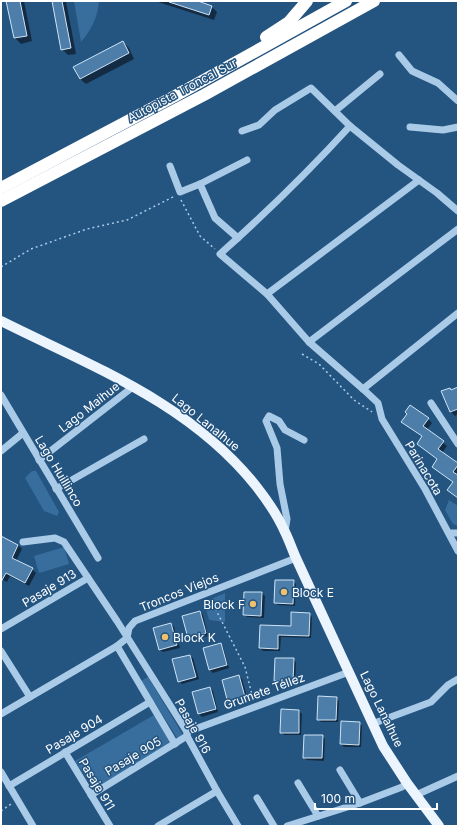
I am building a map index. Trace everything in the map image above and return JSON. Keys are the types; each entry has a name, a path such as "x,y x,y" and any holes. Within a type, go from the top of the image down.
{"highway":[{"path":"175,96 280,29 297,14 307,1"},
{"name":"Autopista Troncal Sur","path":"1,188 175,96 346,1"},
{"name":"Autopista Troncal Sur","path":"1,201 204,95 374,1"},
{"path":"338,21 386,1"}],"main road":[{"name":"Lago Lanalhue","path":"1,321 134,386 174,411 226,453 260,491 286,532 296,558 383,746 435,825"}],"street":[{"path":"399,55 412,72 438,83 458,101"},
{"path":"335,111 380,74"},
{"path":"242,131 259,125 275,110 311,88 350,126 398,165 455,204 458,211"},
{"path":"220,254 312,168 350,126"},
{"path":"410,127 443,130 458,127"},
{"path":"170,166 180,192 200,184 247,160"},
{"path":"267,294 419,180"},
{"path":"200,184 215,218 238,238"},
{"path":"310,342 458,229"},
{"name":"Parinacota","path":"220,254 267,294 310,342 378,403 382,419 425,489 458,551"},
{"path":"363,389 458,313"},
{"name":"Lago Maihue","path":"39,460 134,386"},
{"name":"Lago Huillinco","path":"1,396 98,558"},
{"path":"431,403 458,444"},
{"path":"286,532 287,520 280,484 277,448 266,421 269,416 279,421 285,430 304,440"},
{"path":"1,451 23,433"},
{"path":"56,489 144,438"},
{"path":"449,533 458,533"},
{"name":"Pasaje 916","path":"23,542 55,538 64,542 117,621 187,734 217,791 238,826"},
{"name":"Troncos Viejos","path":"1,714 117,646 127,638 129,628 135,621 296,558"},
{"name":"Pasaje 913","path":"1,629 88,578"},
{"name":"Pasaje 916","path":"117,646 175,744"},
{"path":"1,651 30,697"},
{"name":"Grumete Téllez","path":"187,734 255,706 349,672"},
{"path":"372,724 431,702 448,685 458,679"},
{"name":"Pasaje 904","path":"9,786 150,702"},
{"name":"Pasaje 905","path":"91,795 175,744 187,734"},
{"name":"Pasaje 911","path":"66,752 110,826"},
{"path":"340,770 360,803"},
{"path":"1,772 33,826"},
{"path":"416,795 458,776"},
{"path":"287,826 360,803 402,787 407,783"},
{"path":"298,784 318,816"},
{"path":"158,826 217,791"},
{"path":"257,798 274,826"}],"path":[{"path":"1,267 31,249 87,229 127,220 178,195 200,236 220,254"},
{"path":"302,354 319,364 354,400 382,419"},
{"path":"211,591 216,612 245,667 255,706"},
{"path":"1,810 18,801"}],"shaded area":[{"path":"74,1 99,1 93,23 81,42"},
{"path":"32,471 36,471 59,512 57,516 44,511 25,478"},
{"path":"449,500 458,506 458,526 453,524 445,510"},
{"path":"64,547 69,564 39,573 34,556"},
{"path":"225,593 225,622 209,620 204,602"},
{"path":"148,677 183,735 177,738 141,681"},
{"path":"154,715 171,743 94,789 75,761"}],"building":[{"path":"6,1 20,1 27,36 14,38"},
{"path":"52,1 62,1 71,48 61,50"},
{"path":"169,1 198,1 212,6 209,15"},
{"path":"123,41 129,53 80,79 73,67"},
{"path":"458,387 458,409 450,412 441,391 450,388 451,390"},
{"path":"410,405 429,418 423,426 444,441 438,449 458,463 453,472 458,475 458,498 447,490 453,482 432,467 437,459 417,444 422,436 401,422 407,414 405,412"},
{"path":"1,536 18,545 12,558 33,568 25,583 6,573 1,582"},
{"name":"Block E","path":"275,580 294,580 293,604 274,603"},
{"name":"Block F","path":"244,592 262,592 261,616 243,615"},
{"path":"200,611 206,633 188,638 182,616"},
{"path":"291,612 310,613 309,636 278,635 278,649 259,648 260,625 291,626"},
{"name":"Block K","path":"171,623 177,645 159,650 153,628"},
{"path":"221,643 227,665 209,670 203,648"},
{"path":"190,655 196,677 178,682 172,659"},
{"path":"275,658 294,658 293,681 274,681"},
{"path":"239,675 245,697 228,703 222,680"},
{"path":"210,687 216,709 198,714 192,692"},
{"path":"318,696 337,697 336,720 317,720"},
{"path":"281,709 299,710 299,733 280,733"},
{"path":"341,721 360,722 359,745 340,744"},
{"path":"304,735 323,735 322,758 303,758"}],"place":[{"name":"Block E","path":"284,592"},
{"name":"Block F","path":"253,604"},
{"name":"Block K","path":"165,637"}]}
